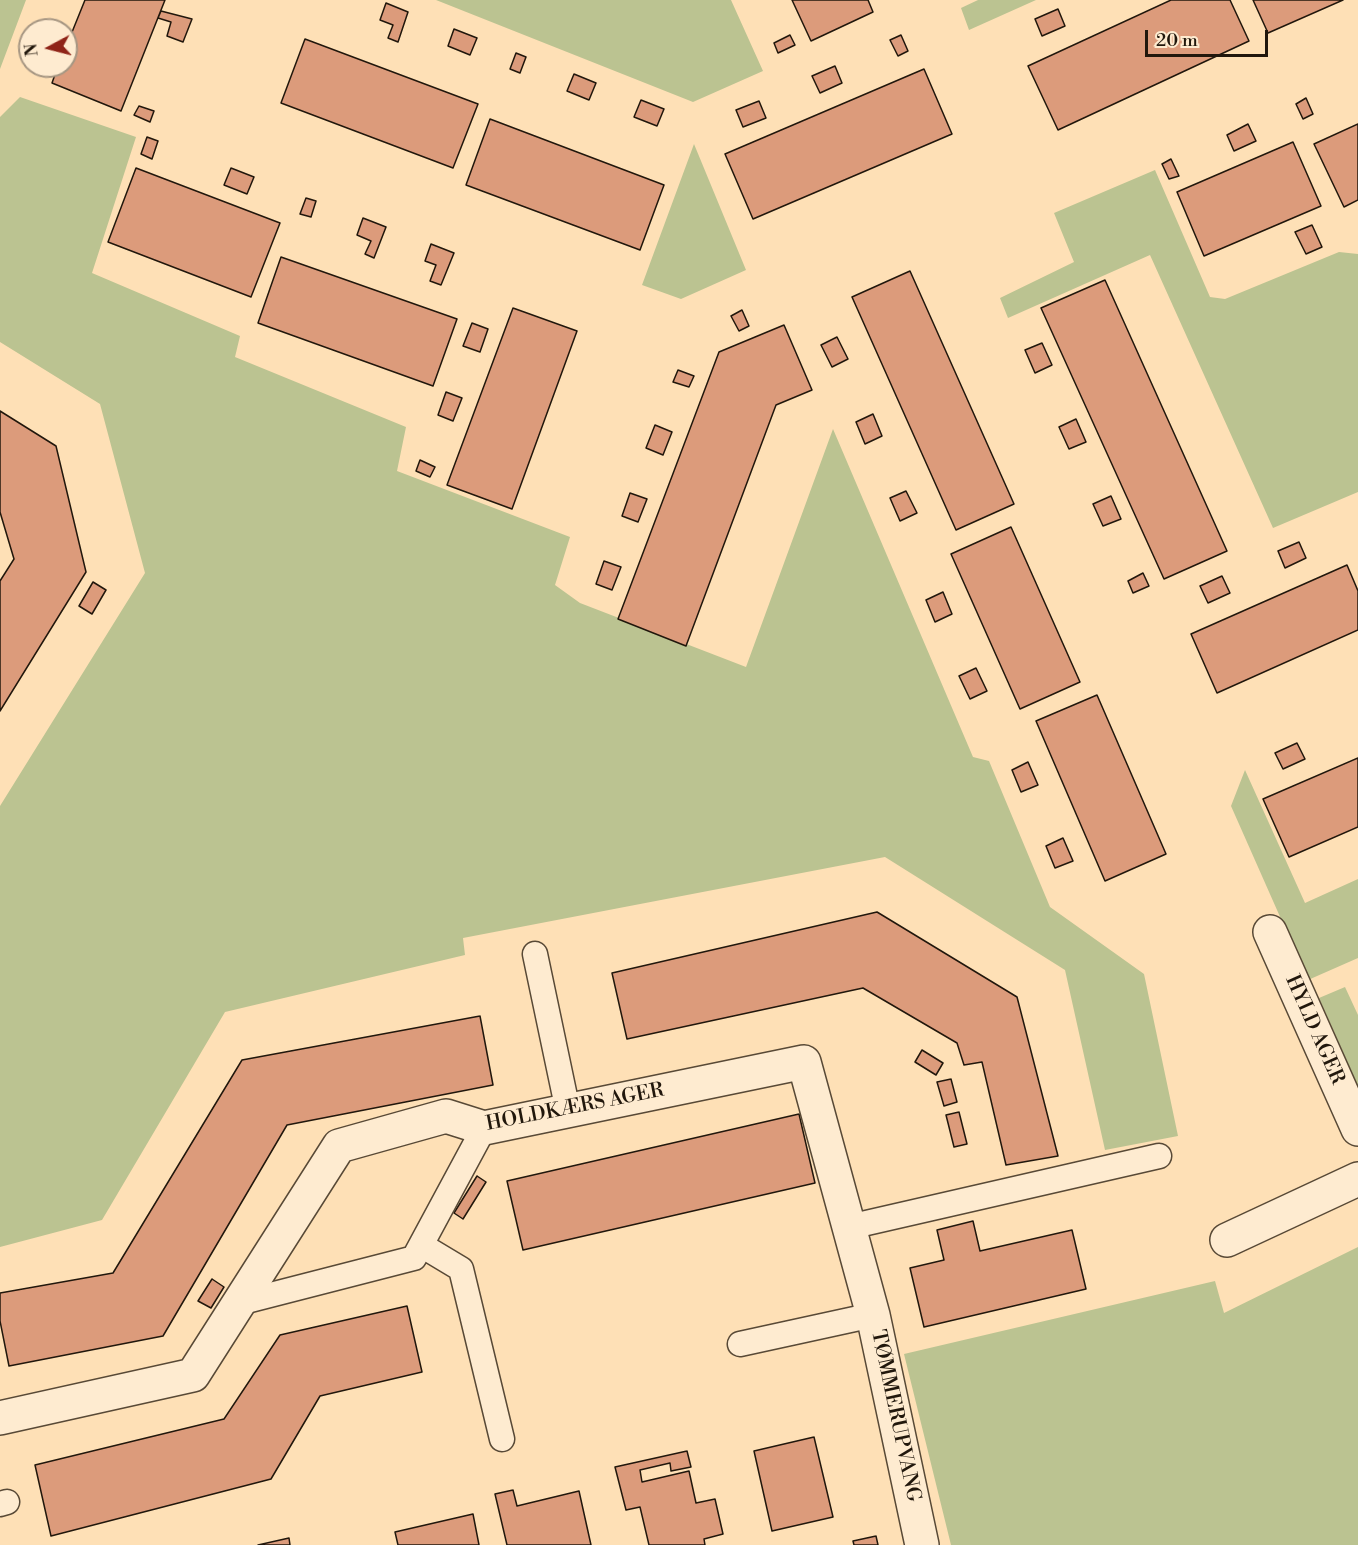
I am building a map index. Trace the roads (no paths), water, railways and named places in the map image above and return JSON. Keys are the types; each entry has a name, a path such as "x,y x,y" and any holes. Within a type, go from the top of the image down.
{"street":[{"name":"HYLD AGER","path":"1270,932 1358,1129"},
{"name":"HOLDKÆRS AGER","path":"0,1418 193,1375 339,1146 446,1116 484,1128 804,1062 873,1315"},
{"path":"1227,1240 1358,1179"},
{"name":"TØMMERUPVANG","path":"873,1315 922,1545"}],"lane":[{"path":"535,954 568,1111"},
{"path":"239,1303 414,1258 484,1128"},
{"path":"849,1227 1159,1156"},
{"path":"421,1245 461,1269 502,1439"},
{"name":"TØMMERUPVANG","path":"740,1344 873,1315"}]}
